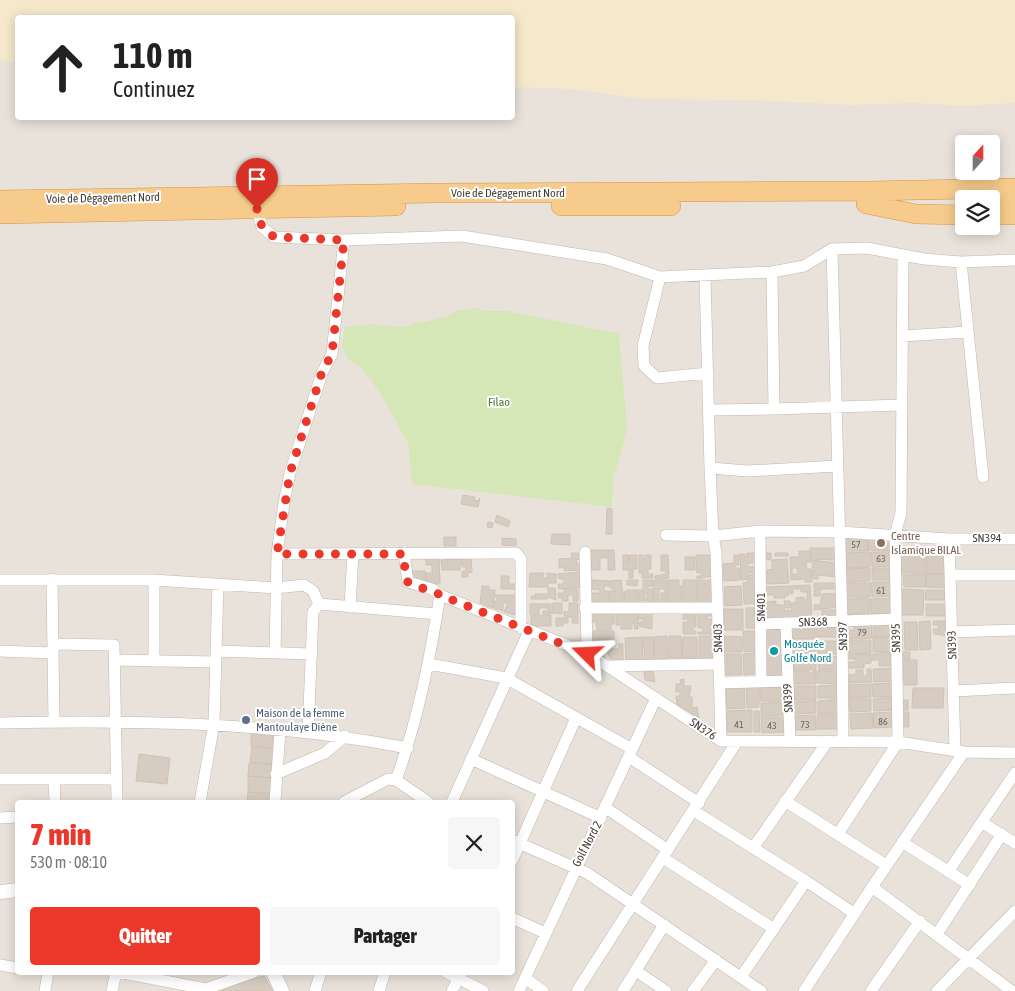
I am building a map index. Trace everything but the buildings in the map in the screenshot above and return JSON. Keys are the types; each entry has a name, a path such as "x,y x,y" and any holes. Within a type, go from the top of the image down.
{"highway":[{"name":"Voie de Dégagement Nord","path":"0,200 437,193 860,191 1015,188"},
{"path":"1000,201 1015,201"},
{"name":"Voie de Dégagement Nord","path":"0,214 438,206 955,202"},
{"path":"866,204 916,214 955,216"},
{"path":"1000,215 1015,215"}],"street":[{"path":"257,209 262,227 274,237 344,240 462,236 608,259 660,277 772,272 804,266 832,249 867,248 903,255 961,262 1015,260"},
{"path":"275,652 277,554 290,473 322,372 332,354 344,240"},
{"name":"SN397","path":"832,249 844,741"},
{"name":"SN395","path":"898,742 895,534 900,513 903,255"},
{"path":"961,262 982,477"},
{"path":"772,272 774,409"},
{"name":"SN403","path":"705,276 710,468 718,608 720,741"},
{"path":"660,277 643,346 644,366 657,378 708,373"},
{"path":"902,336 968,332"},
{"path":"708,410 902,405"},
{"path":"710,468 748,471 837,466"},
{"name":"SN394","path":"666,535 713,536 760,531 840,532 949,538 1015,539"},
{"name":"SN401","path":"760,531 761,682"},
{"name":"SN393","path":"949,538 954,691 959,752"},
{"path":"585,552 587,654"},
{"path":"350,607 353,553"},
{"path":"277,554 520,554 525,630 453,800"},
{"name":"SN376","path":"404,554 408,582 432,589 440,595 587,654 720,741 736,743 898,742 959,752 1015,754"},
{"path":"951,575 1015,575"},
{"path":"52,579 54,722"},
{"path":"0,580 154,580 276,588 304,585 309,586 319,604"},
{"path":"154,580 154,661"},
{"path":"200,800 214,724 218,584"},
{"path":"396,780 408,748 429,664 440,595"},
{"path":"319,604 437,614"},
{"path":"308,733 313,612 319,604"},
{"path":"585,608 718,608"},
{"name":"SN368","path":"761,624 896,619"},
{"name":"SN399","path":"786,623 790,742"},
{"path":"952,632 1015,630"},
{"path":"0,651 112,644 115,660 114,722 117,800"},
{"path":"115,660 154,661 275,652 312,654"},
{"path":"429,664 506,678 576,718 630,753 697,807 754,848 855,914"},
{"path":"608,666 719,664"},
{"path":"719,683 787,681"},
{"path":"954,691 1015,688"},
{"name":"Golf Nord 2","path":"519,991 575,868 604,813 656,698"},
{"path":"576,718 543,792 516,842 587,873 761,991"},
{"path":"0,723 114,722 214,724 345,736 408,748"},
{"path":"275,800 280,731"},
{"path":"276,774 325,753 345,736"},
{"path":"754,848 828,741"},
{"path":"838,834 898,742"},
{"path":"577,991 697,807 736,743"},
{"path":"810,989 872,886 959,752"},
{"path":"471,759 543,792 604,813 774,929"},
{"path":"948,872 984,822 1015,773"},
{"path":"0,779 116,779"},
{"path":"54,779 55,800"},
{"path":"348,800 385,780 396,780 424,800"},
{"path":"785,801 886,865"},
{"path":"0,818 15,817"},
{"path":"984,822 1015,843"},
{"path":"937,934 1002,834"},
{"path":"902,842 970,884"},
{"path":"741,977 806,881"},
{"path":"872,886 1012,991"},
{"path":"0,892 15,890"},
{"path":"937,991 1015,911"},
{"path":"515,919 545,933"},
{"path":"872,991 920,921"},
{"path":"623,991 664,925"},
{"path":"693,991 716,960"},
{"path":"0,965 15,968"},
{"path":"636,971 666,991"},
{"path":"45,991 46,975"},
{"path":"112,991 116,975"},
{"path":"152,975 205,990 246,975"},
{"path":"274,975 282,991"},
{"path":"315,991 320,975"},
{"path":"379,991 384,975"},
{"path":"452,991 460,976 483,991"},
{"path":"525,978 543,991"}],"shaded area":[{"path":"0,0 1015,0 1015,991 0,991"}],"green space":[{"name":"Filao","path":"477,308 485,311 507,311 619,334 627,430 613,480 612,507 412,484 408,443 382,396 363,369 349,360 342,348 345,327 373,324 405,327 420,321 422,323 448,316 456,311"}],"sand":[{"path":"0,0 1015,0 1015,103 965,106 912,103 851,105 751,100 644,99 571,89 515,87 515,15 15,15 15,63 0,60"}],"place":[{"name":"Centre Islamique BILAL","path":"881,543"},
{"name":"Mosquée Golfe Nord","path":"774,651"},
{"name":"Maison de la femme Mantoulaye Diène","path":"246,720"}],"route":[{"path":"257,209 262,227 274,237 344,240 332,354 322,372 290,473 277,554 404,554 407,579 410,584 432,589 440,595 587,654"}]}
